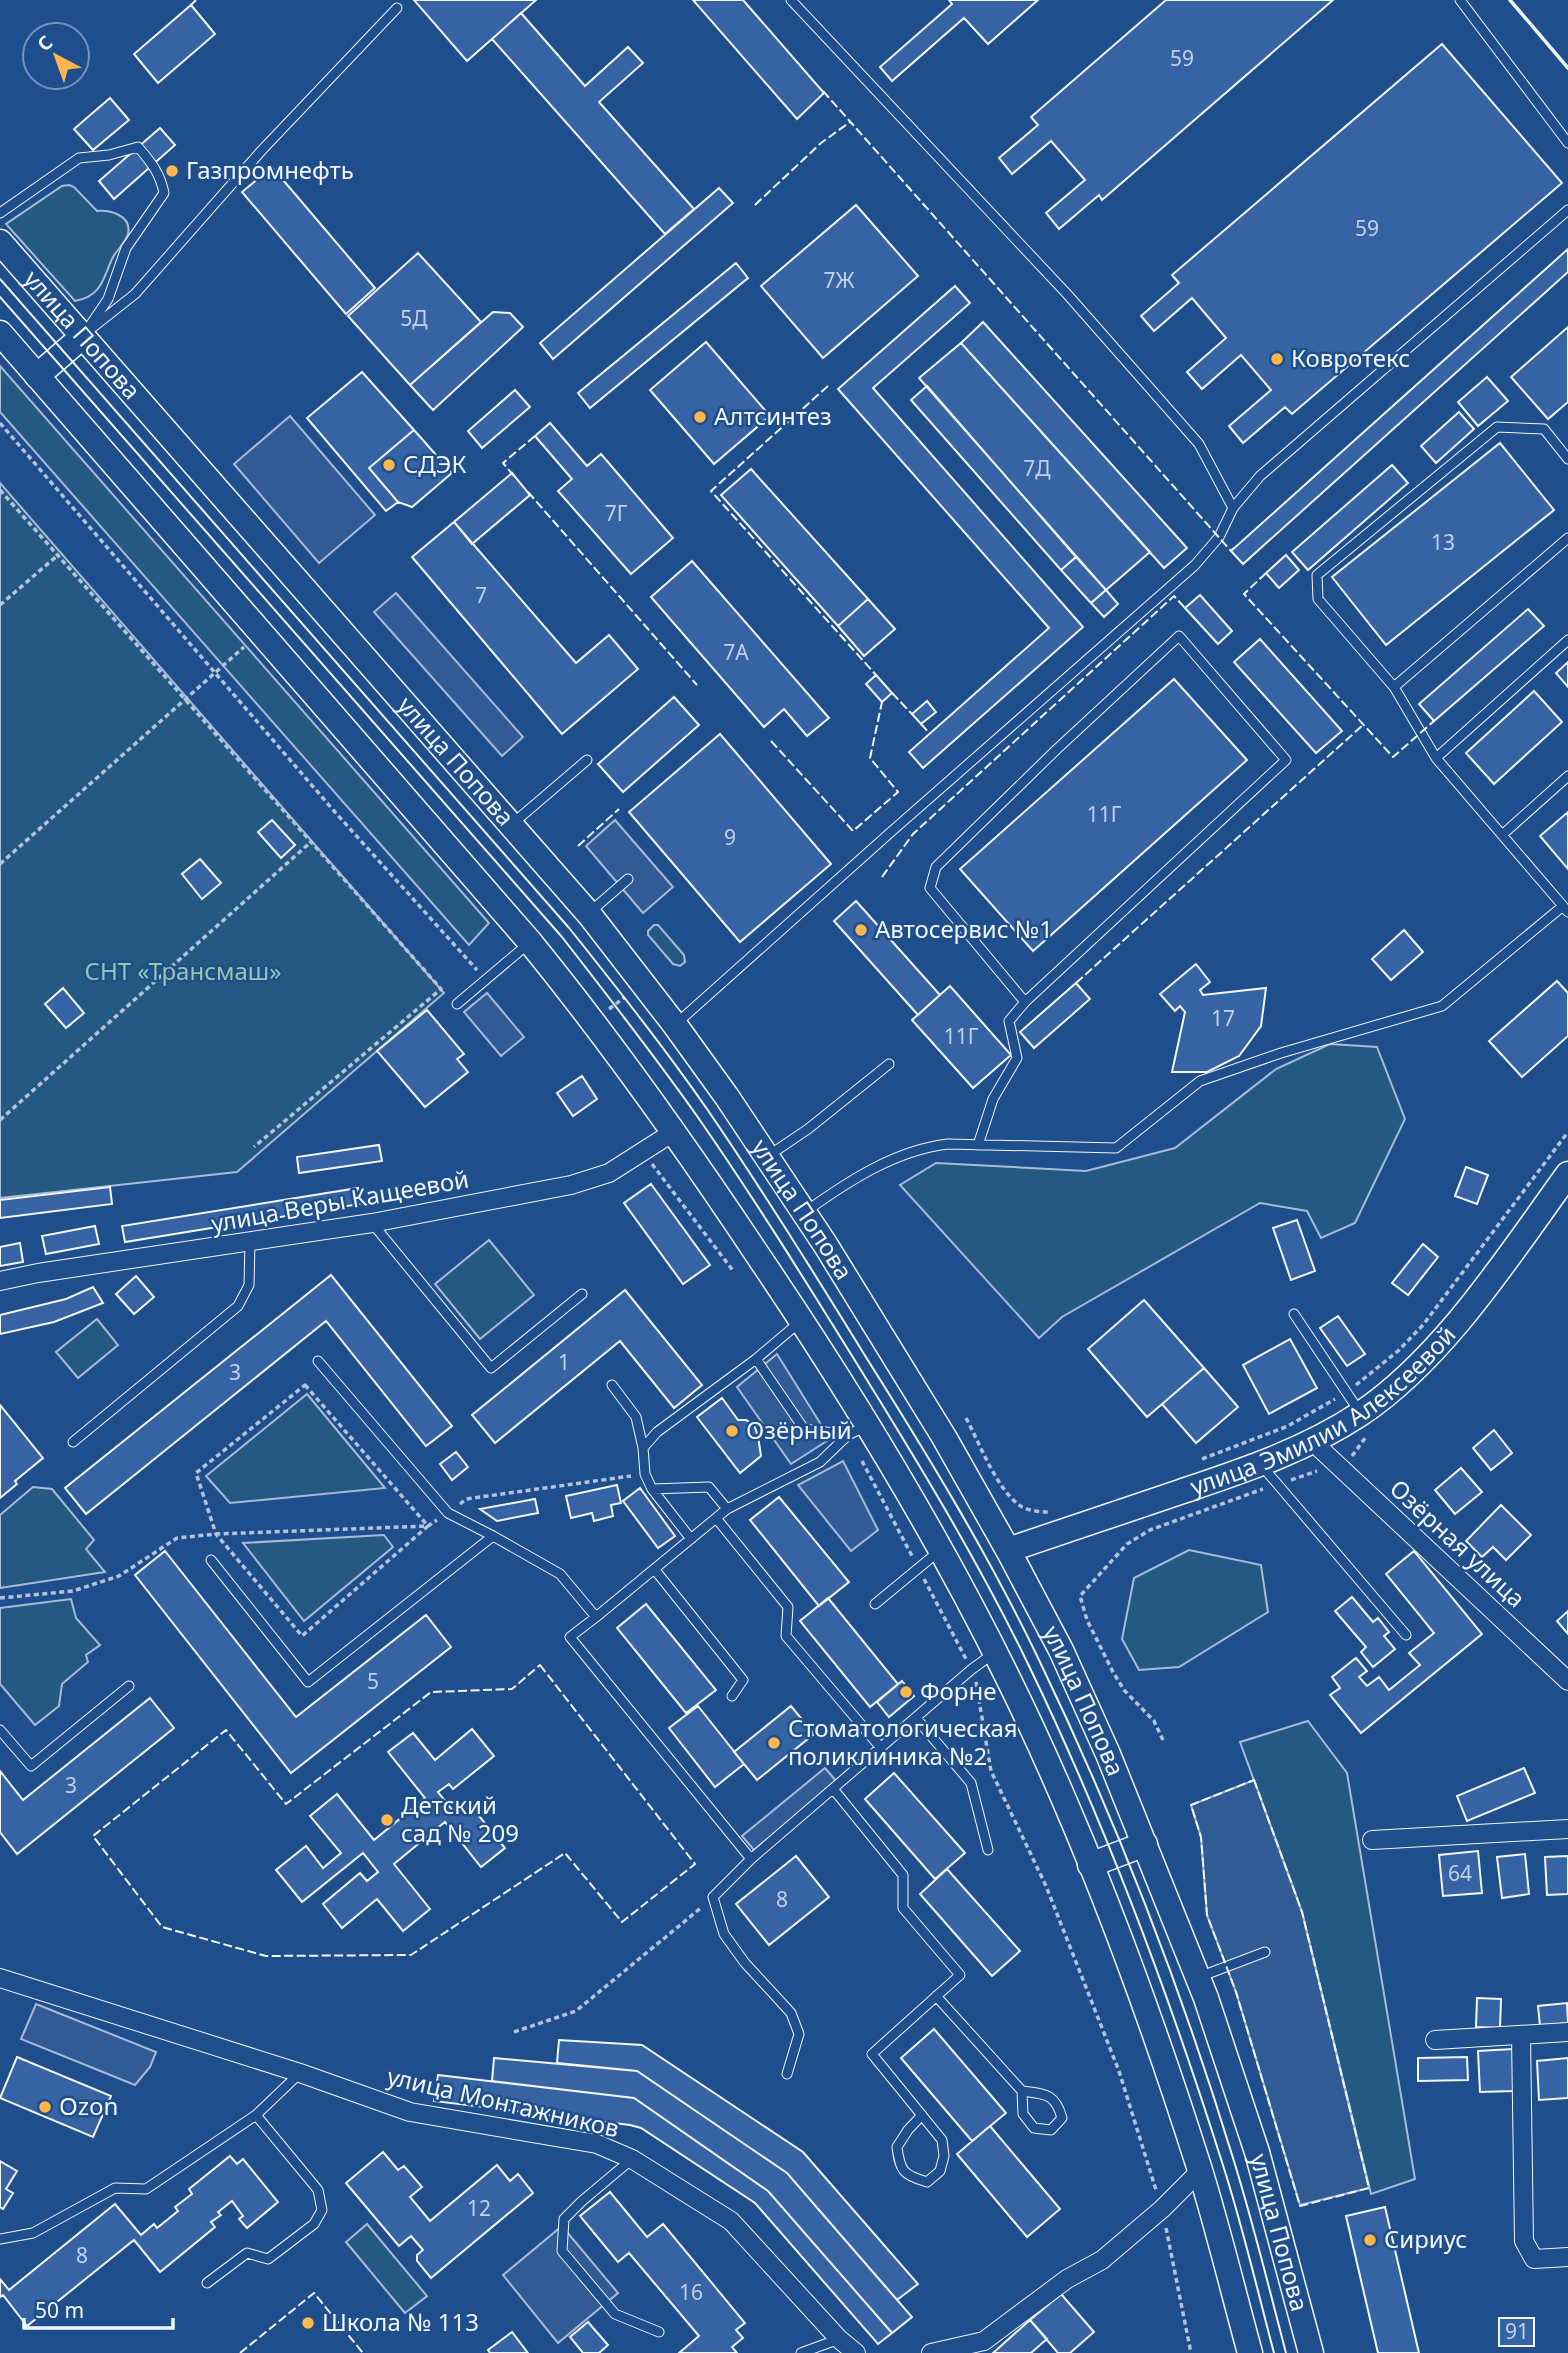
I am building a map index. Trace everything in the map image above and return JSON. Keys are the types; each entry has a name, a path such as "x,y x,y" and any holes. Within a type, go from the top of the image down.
{"main road":[{"name":"улица Попова","path":"0,242 589,914 643,982 767,1157 938,1427 1061,1650 1145,1844 1198,1978 1257,2152 1311,2353"},
{"path":"0,333 530,942 594,1021 675,1131 802,1320 858,1430 940,1550 995,1652 1047,1763 1149,2017 1200,2171 1250,2353"},
{"path":"37,376 82,337"},
{"name":"улица Эмилии Алексеевой","path":"1008,1550 1261,1464 1313,1441 1360,1413 1392,1389 1439,1341 1470,1305 1568,1174"},
{"path":"1090,1865 1145,1844"}],"street":[{"name":"улица Веры Кащеевой","path":"0,1281 372,1223 571,1185 609,1172 675,1131"},
{"name":"Озёрная улица","path":"1313,1441 1568,1681"},
{"path":"1372,1840 1568,1829"},
{"name":"улица Монтажников","path":"0,1978 300,2073 410,2112 597,2144 632,2159 731,2221 839,2339 856,2353"},
{"path":"1435,2040 1568,2032"},
{"path":"1521,2035 1524,2241 1534,2259 1568,2256"},
{"path":"931,2353 984,2341 1067,2279 1102,2260 1200,2171"}],"lane":[{"path":"791,0 1067,293 1199,443 1233,508"},
{"path":"1460,0 1568,143"},
{"path":"82,337 135,294 262,150 397,8"},
{"path":"0,213 79,158 109,155 138,147 153,164 161,178 164,193 126,248 108,299 82,337"},
{"path":"675,1025 1195,565 1219,537 1233,508 1260,476 1568,209"},
{"path":"804,1213 849,1181 925,1147 948,1144 1116,1148 1200,1081 1281,1053 1442,1006 1565,909 1436,758 1394,687 1318,599 1317,575 1497,427 1544,429 1568,459"},
{"path":"1394,687 1568,538"},
{"path":"978,1145 993,1099 1017,1058 1009,1021 1025,1002 1286,760 1179,636 1057,749 936,867 930,888 1025,1002"},
{"path":"1436,758 1568,640"},
{"path":"511,825 587,760"},
{"path":"1502,835 1568,776"},
{"path":"589,914 628,879"},
{"path":"457,1004 530,942"},
{"path":"767,1157 808,1129 889,1064"},
{"path":"372,1223 491,1368 582,1294"},
{"path":"73,1443 238,1306 249,1285 250,1243"},
{"path":"1294,1314 1360,1413"},
{"path":"643,1448 657,1432 757,1359 802,1320"},
{"path":"757,1359 804,1429 858,1430"},
{"path":"318,1361 448,1513 560,1574 596,1617"},
{"path":"612,1385 636,1417 645,1474 652,1489 691,1539"},
{"path":"751,1859 570,1637 727,1509 820,1462 858,1430"},
{"path":"1261,1464 1406,1635"},
{"path":"652,1489 709,1487 727,1509"},
{"path":"716,1518 788,1607 786,1636 881,1748"},
{"path":"211,1560 308,1682 493,1536"},
{"path":"875,1604 940,1550"},
{"path":"655,1570 743,1680 732,1696"},
{"path":"786,2074 799,2034 791,2013 724,1934 713,1897 751,1859 995,1652"},
{"path":"0,1730 31,1766 129,1686"},
{"path":"916,1718 971,1783 988,1850"},
{"path":"834,1790 903,1875 903,1908 960,1975 872,2054 922,2115 942,2140 944,2156 940,2171 927,2182 909,2177 899,2165 897,2147 922,2115"},
{"path":"1198,1978 1265,1952"},
{"path":"936,1996 1022,2091 1023,2114 1034,2128 1051,2130 1062,2118 1058,2103 1046,2094 1022,2091"},
{"path":"0,2239 33,2233 115,2188 146,2189 256,2115 300,2073"},
{"path":"207,2283 247,2253 268,2259 314,2224 322,2210 318,2190 256,2115"},
{"path":"632,2159 564,2219 562,2251 615,2314 659,2332"},
{"path":"801,2353 839,2339"}],"path":[{"path":"0,423 334,811 486,979"},
{"path":"0,490 441,989 254,1147"},
{"path":"0,605 58,555"},
{"path":"0,864 187,700 260,631"},
{"path":"0,1120 312,841"},
{"path":"594,1021 643,982"},
{"path":"428,1525 305,1385 196,1473 216,1534 302,1636 428,1525 466,1499 645,1474"},
{"path":"966,1418 995,1475 1010,1496 1024,1508 1041,1511"},
{"path":"858,1430 918,1568 972,1669 979,1691 991,1771 1046,1886 1119,2071 1162,2208 1191,2353"},
{"path":"0,1598 73,1591 119,1576 177,1538 428,1525"},
{"path":"1093,1634 1124,1690 1154,1721 1163,1740"},
{"path":"514,2032 576,2011 713,1897"}],"green space":[{"path":"69,185 97,211 119,215 127,222 128,228 127,237 113,257 101,285 91,295 75,301 6,224 62,186"},
{"path":"0,366 489,923 469,945 0,412"},
{"name":"СНТ «Трансмаш»","path":"0,483 444,993 237,1172 0,1198"},
{"path":"654,925 658,925 684,955 685,962 680,966 673,964 648,935"},
{"path":"1330,1044 1377,1047 1405,1119 1355,1223 1321,1238 1307,1211 1260,1203 1062,1317 1039,1338 900,1185 936,1163 1086,1171 1175,1148 1276,1069"},
{"path":"489,1240 534,1295 480,1339 435,1284"},
{"path":"97,1319 118,1345 78,1378 56,1352"},
{"path":"307,1394 385,1488 230,1503 206,1476"},
{"path":"33,1487 52,1489 94,1540 86,1549 105,1572 0,1588 0,1515"},
{"path":"384,1535 393,1547 304,1621 243,1543"},
{"path":"1189,1550 1261,1565 1268,1612 1179,1667 1139,1670 1122,1639 1134,1578"},
{"path":"71,1599 76,1618 100,1645 86,1655 88,1662 62,1684 59,1706 35,1725 0,1684 0,1608"},
{"path":"1308,1721 1347,1773 1415,2179 1371,2194 1302,1912 1240,1742"},
{"path":"367,2224 427,2296 405,2313 346,2242"}],"shaded area":[{"path":"290,416 375,515 319,563 234,464"},
{"path":"396,593 523,737 502,756 374,612"},
{"path":"615,820 673,887 643,913 586,846"},
{"path":"487,993 524,1037 501,1056 464,1012"},
{"path":"777,1354 830,1439 791,1464 737,1387"},
{"path":"843,1461 878,1530 851,1551 798,1485"},
{"path":"825,1768 837,1782 754,1850 742,1836"},
{"path":"1254,1780 1302,1912 1369,2188 1300,2205 1236,1992 1207,1915 1201,1837 1191,1805"},
{"path":"36,2004 156,2052 150,2067 135,2085 21,2039"},
{"path":"562,2226 618,2293 558,2343 503,2275"}],"building":[{"path":"414,0 536,0 467,61"},
{"path":"693,0 743,0 824,93 797,119"},
{"path":"949,0 1038,0 988,44 964,18 892,81 880,67 952,4"},
{"path":"1166,0 1333,0 1102,200 1099,195 1059,229 1046,213 1085,180 1051,141 1012,174 999,158 1038,125 1031,117"},
{"path":"191,5 215,34 158,83 134,54"},
{"path":"521,13 585,86 628,47 643,63 599,102 694,209 665,234 492,39"},
{"path":"1442,44 1562,183 1292,414 1285,407 1243,443 1229,426 1271,390 1241,355 1202,389 1187,372 1226,338 1192,298 1154,331 1141,316 1179,283 1172,275"},
{"path":"110,98 129,120 93,150 74,129"},
{"path":"160,128 175,145 114,199 99,181"},
{"path":"272,167 375,288 346,314 242,192"},
{"path":"719,188 733,203 553,359 540,343"},
{"path":"856,205 918,276 823,358 761,286"},
{"path":"1568,249 1568,272 1243,564 1231,551"},
{"path":"418,253 481,322 410,385 348,316"},
{"path":"736,263 748,278 590,408 578,393"},
{"path":"955,286 970,303 873,388 1083,627 923,768 909,752 1049,628 838,389"},
{"path":"493,312 510,313 523,327 433,410 410,385"},
{"path":"983,322 1187,548 1164,568 961,343"},
{"path":"1568,327 1568,402 1548,419 1511,377"},
{"path":"706,342 770,416 714,464 650,390"},
{"path":"961,343 1150,552 1106,590 919,378"},
{"path":"362,372 414,430 369,468 398,502 386,511 307,418"},
{"path":"1487,377 1508,401 1478,426 1458,402"},
{"path":"927,386 1076,557 1061,570 911,400"},
{"path":"515,390 530,407 482,448 468,431"},
{"path":"1459,412 1474,429 1436,463 1421,446"},
{"path":"550,423 587,466 601,454 673,538 631,574 558,491 572,479 535,436"},
{"path":"414,430 452,473 412,507 398,502 369,468"},
{"path":"1500,443 1554,510 1386,645 1332,577"},
{"path":"1392,465 1408,483 1308,570 1292,552"},
{"path":"751,469 868,599 838,626 721,495"},
{"path":"512,473 530,495 472,544 454,522"},
{"path":"454,522 576,663 609,635 638,669 562,734 412,557"},
{"path":"1286,555 1299,570 1279,588 1266,573"},
{"path":"1076,557 1106,590 1091,603 1061,570"},
{"path":"692,561 829,718 807,736 784,709 764,727 651,597"},
{"path":"1106,590 1118,604 1104,617 1091,603"},
{"path":"1200,595 1232,631 1218,644 1185,608"},
{"path":"868,599 895,629 864,656 838,626"},
{"path":"1528,609 1544,626 1434,721 1419,704"},
{"path":"1260,639 1342,731 1316,753 1234,662"},
{"path":"1568,662 1568,687 1556,673"},
{"path":"876,675 892,693 882,702 866,684"},
{"path":"1174,679 1247,760 1033,951 960,869"},
{"path":"1534,691 1562,722 1494,784 1466,753"},
{"path":"674,697 699,725 623,792 598,764"},
{"path":"927,701 936,712 921,724 912,714"},
{"path":"720,734 831,864 740,942 629,812"},
{"path":"1568,812 1568,869 1540,836"},
{"path":"272,820 295,845 281,858 258,832"},
{"path":"200,859 221,883 202,899 182,874"},
{"path":"856,901 940,995 918,1015 834,921"},
{"path":"1404,930 1423,952 1391,980 1372,959"},
{"path":"1196,964 1210,982 1200,990 1203,995 1266,988 1261,1026 1239,1056 1207,1072 1172,1072 1185,1012 1180,1006 1175,1011 1160,994"},
{"path":"1557,981 1568,993 1568,1036 1522,1077 1489,1041"},
{"path":"1076,983 1090,999 1034,1048 1020,1032"},
{"path":"950,986 1011,1055 973,1088 912,1020"},
{"path":"63,988 84,1013 66,1028 45,1004"},
{"path":"427,1010 464,1054 457,1059 468,1072 425,1107 377,1051"},
{"path":"582,1076 597,1099 573,1116 557,1093"},
{"path":"379,1145 382,1161 299,1173 297,1157"},
{"path":"1466,1167 1488,1175 1477,1204 1455,1196"},
{"path":"651,1184 710,1265 683,1284 624,1203"},
{"path":"110,1187 112,1204 0,1218 0,1200"},
{"path":"358,1188 360,1204 125,1242 122,1226"},
{"path":"1297,1220 1315,1271 1291,1280 1273,1228"},
{"path":"95,1226 99,1244 46,1254 42,1236"},
{"path":"20,1243 23,1262 0,1266 0,1247"},
{"path":"1423,1244 1438,1257 1408,1295 1392,1283"},
{"path":"331,1275 452,1426 426,1446 326,1321 86,1514 65,1488"},
{"path":"136,1276 154,1297 134,1314 116,1294"},
{"path":"93,1287 103,1303 54,1322 0,1334 0,1315 66,1299"},
{"path":"625,1290 702,1385 674,1408 620,1341 495,1443 472,1415"},
{"path":"1144,1300 1204,1368 1147,1417 1088,1349"},
{"path":"1338,1316 1365,1354 1347,1366 1320,1328"},
{"path":"1290,1339 1317,1388 1269,1414 1243,1365"},
{"path":"1204,1368 1238,1407 1196,1443 1162,1404"},
{"name":"Озёрный","path":"722,1398 738,1420 746,1420 754,1425 758,1436 761,1456 740,1473 697,1417"},
{"path":"0,1405 43,1458 15,1481 17,1484 0,1498"},
{"path":"1494,1430 1512,1453 1491,1470 1473,1448"},
{"path":"456,1452 468,1467 452,1480 440,1464"},
{"path":"1461,1468 1482,1492 1455,1514 1435,1490"},
{"path":"617,1485 621,1503 611,1505 613,1516 594,1521 592,1513 571,1518 566,1496"},
{"path":"640,1488 675,1536 658,1548 623,1501"},
{"path":"779,1497 849,1582 819,1606 750,1520"},
{"path":"535,1499 538,1513 497,1521 480,1509"},
{"path":"1501,1505 1531,1535 1506,1560 1493,1547 1482,1557 1466,1541"},
{"path":"165,1551 296,1717 426,1615 451,1647 291,1773 135,1575"},
{"path":"1414,1551 1482,1634 1361,1733 1330,1695 1340,1688 1332,1677 1356,1658 1367,1671 1359,1677 1367,1686 1379,1677 1389,1690 1420,1665 1409,1653 1434,1633 1386,1574"},
{"path":"1352,1597 1373,1622 1378,1618 1389,1632 1384,1636 1395,1649 1373,1667 1361,1652 1366,1647 1335,1611"},
{"path":"828,1598 898,1684 870,1707 800,1621"},
{"path":"646,1604 716,1690 686,1713 617,1628"},
{"path":"1568,1611 1568,1634 1557,1621"},
{"path":"902,1681 914,1696 889,1717 877,1702"},
{"path":"150,1698 174,1728 17,1854 0,1832 0,1771 23,1800"},
{"path":"698,1706 744,1764 715,1787 669,1728"},
{"name":"Стоматологическая поликлиника №2","path":"791,1706 814,1734 757,1780 734,1752"},
{"path":"472,1729 494,1756 453,1789 449,1784 438,1792 454,1812 467,1801 505,1848 481,1867 445,1822 394,1864 430,1909 403,1931 377,1899 342,1928 323,1904 360,1873 367,1881 378,1872 363,1853 302,1902 276,1870 306,1846 323,1868 341,1853 310,1816 337,1794 374,1840 425,1798 388,1752 413,1733 435,1760"},
{"path":"1524,1768 1535,1793 1467,1821 1457,1796"},
{"path":"894,1773 965,1853 935,1879 865,1799"},
{"path":"1478,1851 1482,1893 1443,1896 1439,1855"},
{"path":"1525,1854 1529,1894 1502,1898 1497,1857"},
{"path":"796,1856 829,1897 769,1945 736,1904"},
{"path":"1568,1856 1568,1894 1547,1895 1545,1857"},
{"path":"947,1869 1020,1951 992,1976 920,1894"},
{"path":"1477,1998 1501,1999 1500,2028 1476,2027"},
{"path":"1567,2003 1568,2023 1540,2026 1538,2006"},
{"path":"934,2029 1006,2113 972,2141 901,2058"},
{"path":"559,2040 642,2045 803,2152 918,2284 897,2300 787,2173 637,2071 557,2063"},
{"path":"1513,2049 1514,2091 1480,2092 1478,2051"},
{"path":"17,2057 111,2096 93,2137 0,2098"},
{"path":"1467,2057 1468,2080 1418,2081 1418,2058"},
{"path":"494,2058 637,2071 787,2173 912,2317 892,2333 768,2191 634,2098 492,2081"},
{"path":"1568,2058 1568,2098 1539,2100 1537,2061"},
{"path":"438,2075 634,2098 768,2191 892,2333 878,2344 755,2203 641,2128 434,2101"},
{"path":"990,2126 1060,2209 1027,2237 957,2154"},
{"path":"383,2152 398,2170 404,2166 422,2187 410,2197 430,2221 497,2165 510,2181 518,2174 533,2193 431,2278 417,2261 417,2255 423,2250 411,2236 399,2246 346,2183"},
{"path":"230,2156 237,2164 243,2159 278,2202 247,2228 239,2219 243,2216 232,2201 218,2212 221,2215 211,2222 215,2227 160,2272 134,2240 27,2326 3,2295 0,2297 0,2279 9,2290 115,2204 141,2235 154,2224 157,2228 178,2211 175,2207 192,2194 189,2189"},
{"path":"0,2161 17,2171 6,2189 13,2193 3,2209 0,2207"},
{"path":"610,2192 647,2237 663,2224 745,2323 736,2330 743,2338 732,2347 737,2353 679,2353 699,2336 629,2253 618,2262 580,2216"},
{"path":"1385,2207 1419,2353 1378,2353 1346,2216"},
{"path":"1061,2294 1094,2332 1070,2353 1058,2353 1030,2320"},
{"path":"1499,2318 1534,2318 1534,2346 1499,2346"},
{"path":"1030,2320 1047,2339 1031,2353 993,2353"},
{"path":"588,2322 608,2345 599,2353 583,2353 570,2337"},
{"path":"512,2332 528,2353 490,2353 488,2350"}],"tram line":[{"path":"0,279 570,929 707,1109 748,1169 888,1392 1000,1583 1068,1722 1121,1844 1170,1969 1213,2095 1247,2206 1286,2353"},
{"path":"0,297 562,937 697,1116 854,1359 989,1587 1057,1726 1110,1848 1201,2096 1236,2207 1274,2353"}],"fence":[{"path":"191,5 196,0"},
{"path":"823,91 1231,551 1234,548"},
{"path":"755,205 821,143 850,122"},
{"path":"828,386 711,491 876,675"},
{"path":"514,476 503,463 535,436"},
{"path":"528,492 697,685"},
{"path":"1266,573 1244,594 1393,757 1434,721"},
{"path":"882,877 913,834 1174,596 1185,608"},
{"path":"892,693 912,714"},
{"path":"771,741 853,831 898,792 870,758 882,702"},
{"path":"921,724 930,734"},
{"path":"1076,983 1363,725"},
{"path":"578,846 619,809"},
{"path":"540,1665 695,1864 622,1922 565,1853 411,1955 266,1956 162,1927 93,1836 226,1730 286,1804 431,1692 512,1689 540,1665"},
{"path":"1254,1780 1302,1912 1369,2188 1300,2206 1236,1992 1207,1915 1201,1837 1191,1805 1254,1780"},
{"path":"240,2353 314,2293 363,2353"}],"wall":[{"path":"1510,0 1568,68"}],"place":[{"name":"Газпромнефть","path":"172,171"},
{"name":"Ковротекс","path":"1277,359"},
{"name":"Алтсинтез","path":"700,417"},
{"name":"СДЭК","path":"389,465"},
{"name":"Автосервис №1","path":"861,930"},
{"name":"Озёрный","path":"732,1431"},
{"name":"Форне","path":"906,1692"},
{"name":"Стоматологическая поликлиника №2","path":"774,1743"},
{"name":"Детский сад № 209","path":"387,1820"},
{"name":"Ozon","path":"45,2107"},
{"name":"Сириус","path":"1370,2240"},
{"name":"Школа № 113","path":"308,2323"}]}
